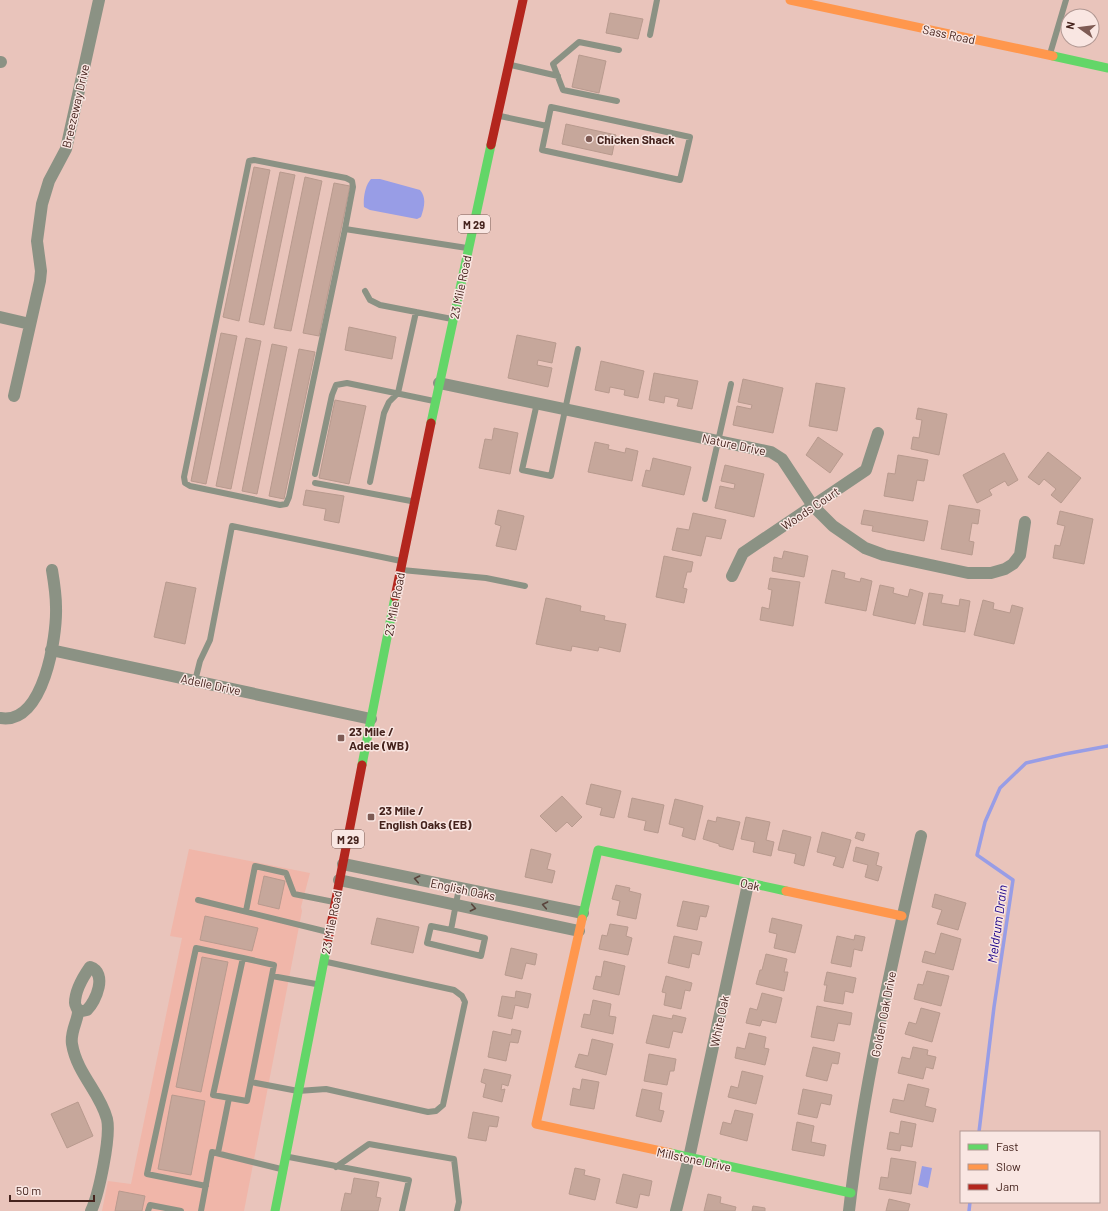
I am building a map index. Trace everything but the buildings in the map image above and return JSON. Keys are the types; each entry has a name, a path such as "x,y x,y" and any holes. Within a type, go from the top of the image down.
{"main road":[{"name":"23 Mile Road","path":"275,1211 414,502 523,0"},
{"name":"Sass Road","path":"790,0 1108,68"},
{"name":"Oak","path":"583,913 598,850 748,884 902,916"},
{"path":"579,930 583,913"},
{"name":"Millstone Drive","path":"579,930 536,1124 851,1193"}],"street":[{"name":"Breezeway Drive","path":"14,396 41,272 37,241 42,204 49,181 66,149 99,0"},
{"path":"0,317 30,324"},
{"name":"Nature Drive","path":"440,383 771,452 782,459 813,506 832,526 865,548 884,555 968,573 991,574 1014,564 1020,555 1025,522"},
{"name":"Woods Court","path":"732,576 743,553 866,470 878,433"},
{"path":"0,718 15,716 30,704 42,685 51,650 56,605 52,570"},
{"name":"Adelle Drive","path":"51,650 371,719"},
{"name":"Golden Oak Drive","path":"849,1211 865,1103 902,916 921,836"},
{"name":"English Oaks","path":"343,864 583,913"},
{"name":"English Oaks","path":"339,880 579,930"},
{"name":"White Oak","path":"676,1211 689,1158 748,884"},
{"path":"78,1012 87,1010 91,1006 98,990 99,972 90,967 83,977 76,997 75,1005 78,1012 72,1035 74,1052 86,1080 101,1104 108,1127 98,1188 91,1211"}],"lane":[{"path":"650,35 657,0"},
{"path":"1049,56 1066,0"},
{"path":"617,101 563,90 553,64 579,42 619,50"},
{"path":"509,65 558,76"},
{"path":"551,107 690,137 680,180 542,150 547,126 551,107"},
{"path":"498,115 547,126"},
{"path":"254,160 339,176 352,181 353,187 345,229 289,497 286,504 280,505 190,486 185,483 184,477 249,161 254,160"},
{"path":"345,229 469,248"},
{"path":"365,291 370,300 380,305 454,319"},
{"path":"370,482 384,413 389,402 398,393 416,312"},
{"path":"537,403 522,470 551,476 578,349"},
{"path":"316,474 332,395 336,385 347,383 435,402"},
{"path":"705,499 731,384"},
{"path":"315,483 414,502"},
{"path":"195,681 200,661 210,640 232,526 402,566 486,578 525,586"},
{"path":"246,911 255,866 286,873 294,894 335,903"},
{"path":"451,930 459,888"},
{"path":"198,900 329,932"},
{"path":"431,926 451,930 485,938 481,956 427,943 431,926"},
{"path":"206,1186 147,1174 196,948 243,958 274,965 247,1101 213,1095 243,958"},
{"path":"251,1082 298,1091 326,1088 428,1112 436,1111 443,1104 464,1002 462,996 454,990 324,961"},
{"path":"272,976 319,985"},
{"path":"218,1153 229,1098"},
{"path":"336,1167 369,1144 454,1159 460,1202 457,1211"},
{"path":"201,1211 212,1152 283,1169"},
{"path":"285,1156 409,1180 402,1211"},
{"path":"148,1211 150,1205 181,1211"}],"shaded area":[{"path":"189,849 310,873 301,907 302,911 244,1211 102,1211 108,1181 131,1184 182,938 170,936"}],"water":[{"path":"371,179 380,179 420,190 424,196 424,207 421,217 417,219 370,210 364,207 365,192"},
{"path":"922,1166 932,1168 928,1188 918,1185"}],"waterway":[{"name":"Meldrum Drain","path":"979,1131 994,1007 1013,880 977,855 985,822 1000,788 1026,763 1108,746"},
{"name":"Meldrum Drain","path":"969,1211 970,1203"}],"traffic: fast":[{"path":"1053,56 1108,68"},
{"path":"431,423 491,145"},
{"path":"362,765 395,597"},
{"path":"582,919 598,850 786,891"},
{"path":"275,1211 328,940"},
{"path":"670,1153 851,1193"}],"traffic: slow":[{"path":"790,0 1053,56"},
{"path":"786,891 902,916"},
{"path":"582,919 536,1124 670,1153"}],"traffic: jam":[{"path":"491,145 523,0"},
{"path":"395,597 431,423"},
{"path":"328,940 362,765"}],"place":[{"name":"Chicken Shack","path":"589,139"},
{"name":"23 Mile / Adele (WB)","path":"341,738"},
{"name":"23 Mile / English Oaks (EB)","path":"371,817"}]}
